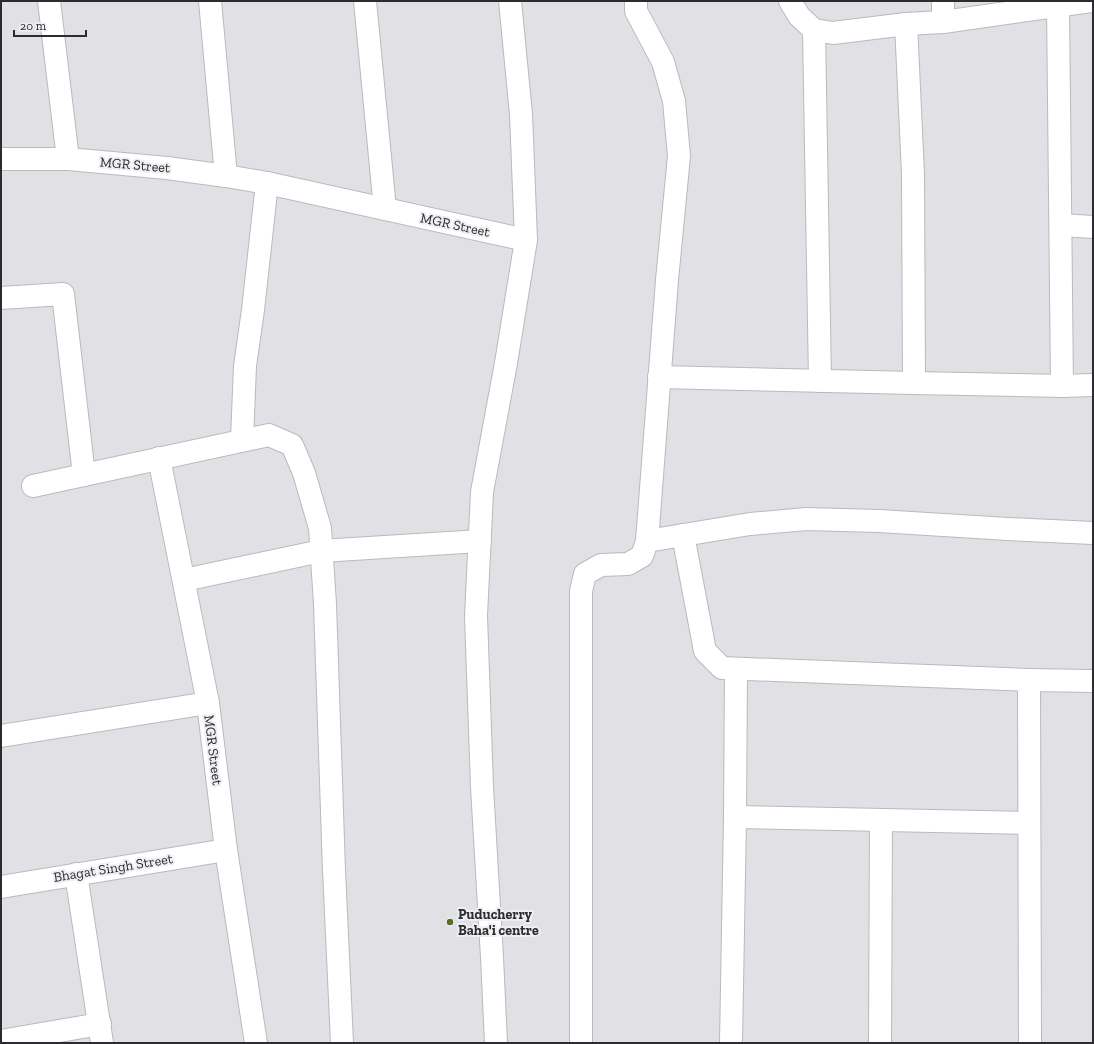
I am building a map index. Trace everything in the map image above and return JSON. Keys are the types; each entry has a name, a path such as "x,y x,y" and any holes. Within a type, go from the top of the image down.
{"street":[{"path":"49,1 68,159"},
{"path":"365,1 385,209"},
{"path":"496,1043 482,787 476,616 482,492 506,363 526,240 521,114 510,1"},
{"path":"581,1043 581,592 584,574 601,565 628,564 642,556 647,541 667,280 679,156 674,101 663,62 636,11 636,1"},
{"path":"790,1 799,16 814,30 833,33 906,24 943,11 1058,6 1091,1"},
{"path":"216,2 226,176"},
{"path":"1058,6 1062,386"},
{"path":"906,24 913,174 914,383"},
{"path":"814,30 820,381"},
{"name":"MGR Street","path":"1,159 68,159 167,168 226,176 267,183 526,240"},
{"path":"242,440 245,366 253,310 267,183"},
{"path":"1061,225 1093,227"},
{"path":"1,298 63,294 84,475"},
{"path":"659,377 1062,386 1093,385"},
{"path":"32,486 269,435 292,445 304,473 320,528 325,604 333,863 342,1043"},
{"name":"MGR Street","path":"160,458 208,703 226,850 256,1043"},
{"path":"647,541 750,524 806,519 879,521 1008,530 1093,533"},
{"path":"683,535 705,651 722,668 1029,680 1093,681"},
{"path":"184,580 321,551 480,541"},
{"path":"731,1043 736,668"},
{"path":"1029,680 1030,1043"},
{"path":"1,736 208,703"},
{"path":"735,817 1029,823"},
{"path":"880,1043 881,820"},
{"name":"Bhagat Singh Street","path":"1,887 226,850"},
{"path":"1,1041 101,1034 76,874"}],"place":[{"name":"Puducherry Baha'i centre","path":"450,922"}]}
